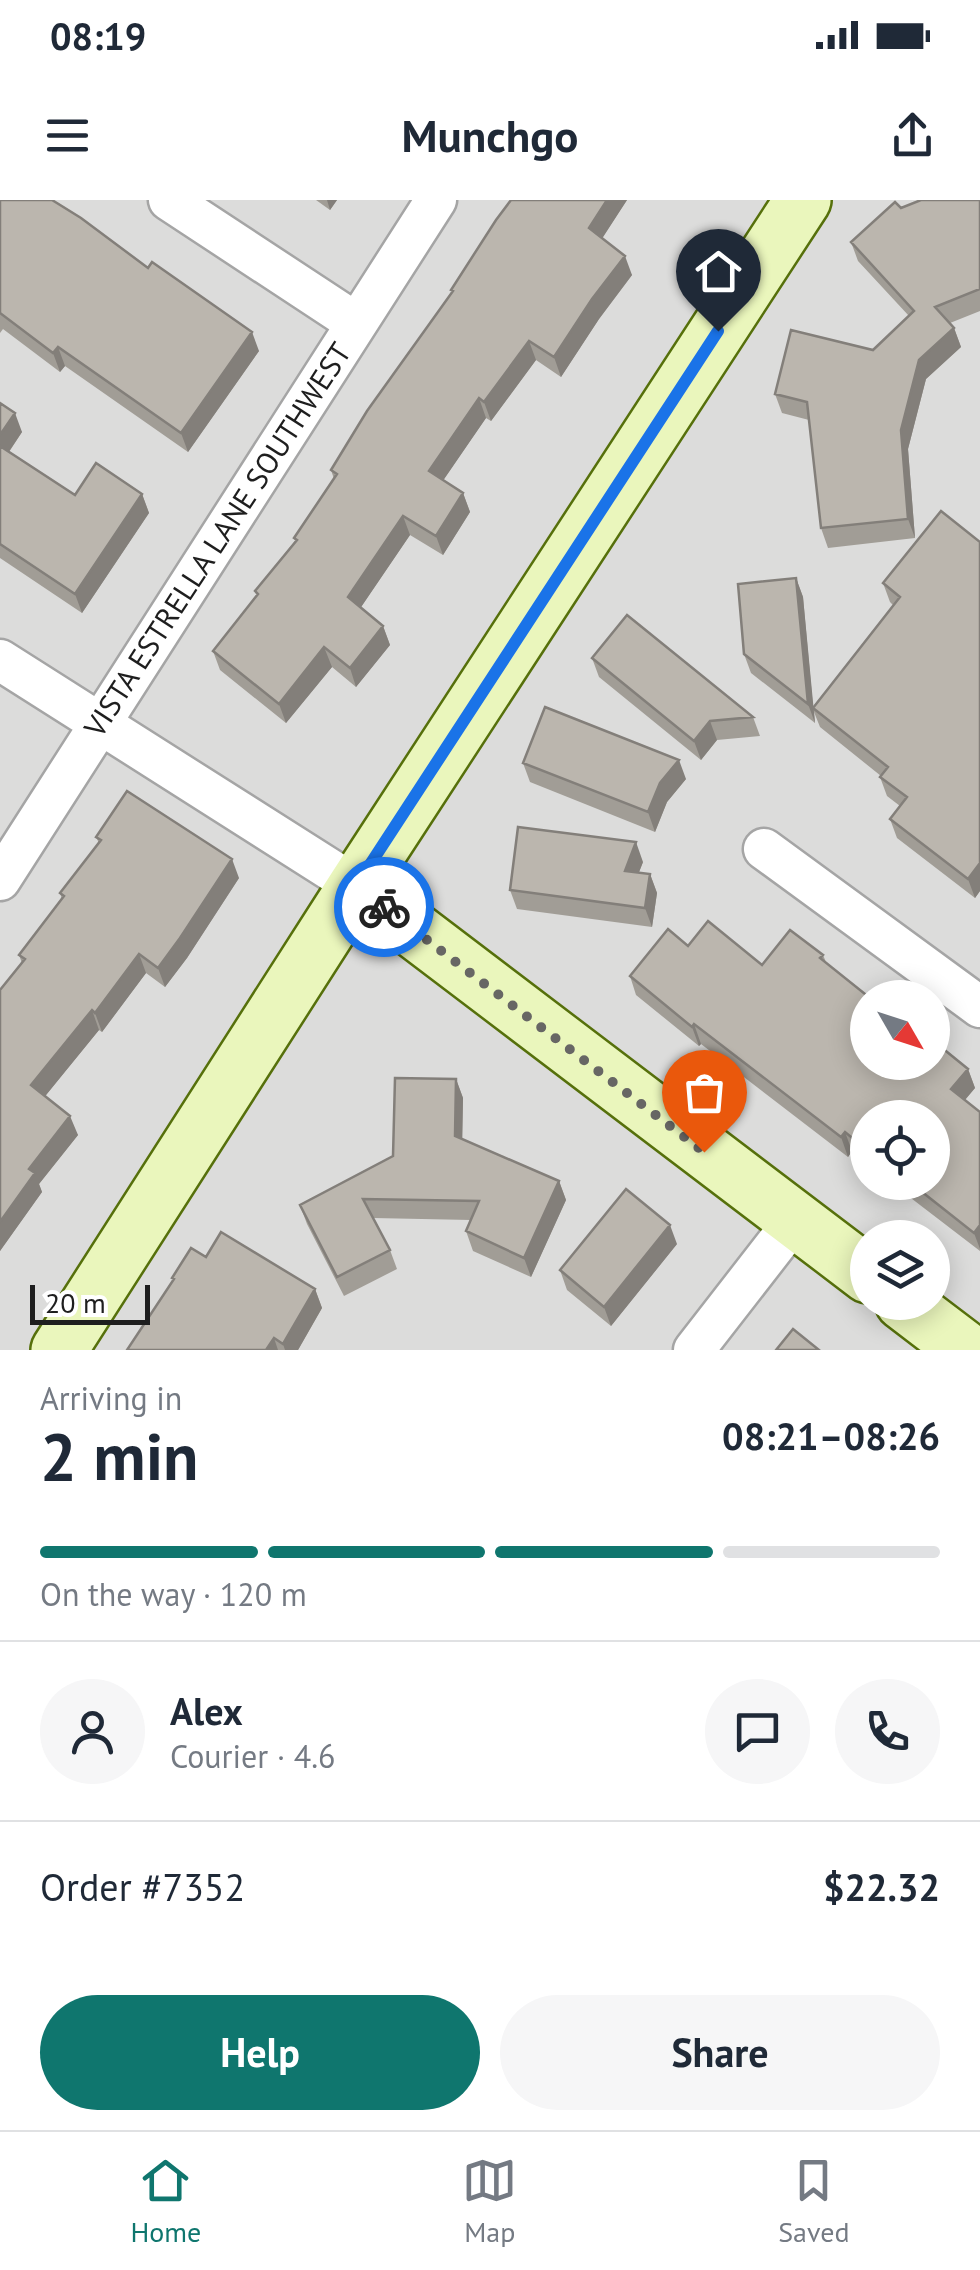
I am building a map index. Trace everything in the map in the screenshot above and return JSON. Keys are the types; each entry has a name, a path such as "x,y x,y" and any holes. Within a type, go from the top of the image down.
{"street":[{"path":"169,200 356,323"},
{"name":"VISTA ESTRELLA LANE SOUTHWEST","path":"0,880 436,200"},
{"path":"59,1350 356,886 804,200"},
{"path":"0,660 356,886 850,1262"},
{"path":"764,848 980,1007"},
{"path":"694,1350 794,1220"},
{"path":"927,1320 966,1350"}],"shaded area":[{"path":"0,200 980,200 980,1350 0,1350"}],"building":[{"path":"0,200 52,200 148,268 152,262 252,332 181,433 58,347 53,353 0,313"},
{"path":"511,200 607,200 589,228 625,256 554,357 529,341 484,402 479,398 429,471 463,493 436,536 403,516 348,597 383,626 350,668 324,647 279,704 213,651 297,540 294,538 337,474 331,470 367,411 453,291"},
{"path":"921,200 980,200 980,289 935,307 954,328 919,360 901,430 908,519 821,528 807,402 775,394 791,330 873,350 914,311 851,242 895,202 901,208"},
{"path":"0,403 15,413 0,435"},
{"path":"0,446 75,495 96,463 142,494 75,594 0,544"},
{"path":"941,511 980,542 980,863 968,879 890,819 907,797 880,777 888,767 813,708 900,597 883,583"},
{"path":"796,578 808,704 744,654 738,584"},
{"path":"627,615 753,717 710,721 694,741 592,658"},
{"path":"545,707 679,760 660,783 648,812 523,763"},
{"path":"127,791 232,859 158,968 139,954 95,1013 92,1010 31,1085 70,1116 29,1169 35,1173 0,1222 0,990 25,959 19,955 64,896 60,893 101,840 96,837"},
{"path":"518,827 636,842 625,871 650,874 645,908 510,890"},
{"path":"708,921 762,965 790,930 823,955 820,958 850,982 850,1080 950,1080 950,1054 968,1069 951,1089 980,1112 980,1225 974,1233 932,1200 950,1200 950,1100 850,1100 850,1136 845,1132 841,1137 630,976 668,929 688,946"},
{"path":"395,1078 456,1079 455,1136 559,1181 524,1258 466,1231 479,1201 363,1199 390,1250 337,1277 300,1205 393,1156"},
{"path":"626,1189 670,1225 604,1307 560,1270"},
{"path":"221,1232 315,1289 283,1344 274,1338 266,1350 127,1350 191,1248 206,1257"},
{"path":"793,1329 819,1350 776,1350"}],"way so far":[{"path":"384,907 704,1152"}],"route":[{"path":"384,907 356,886 718,331"}]}
